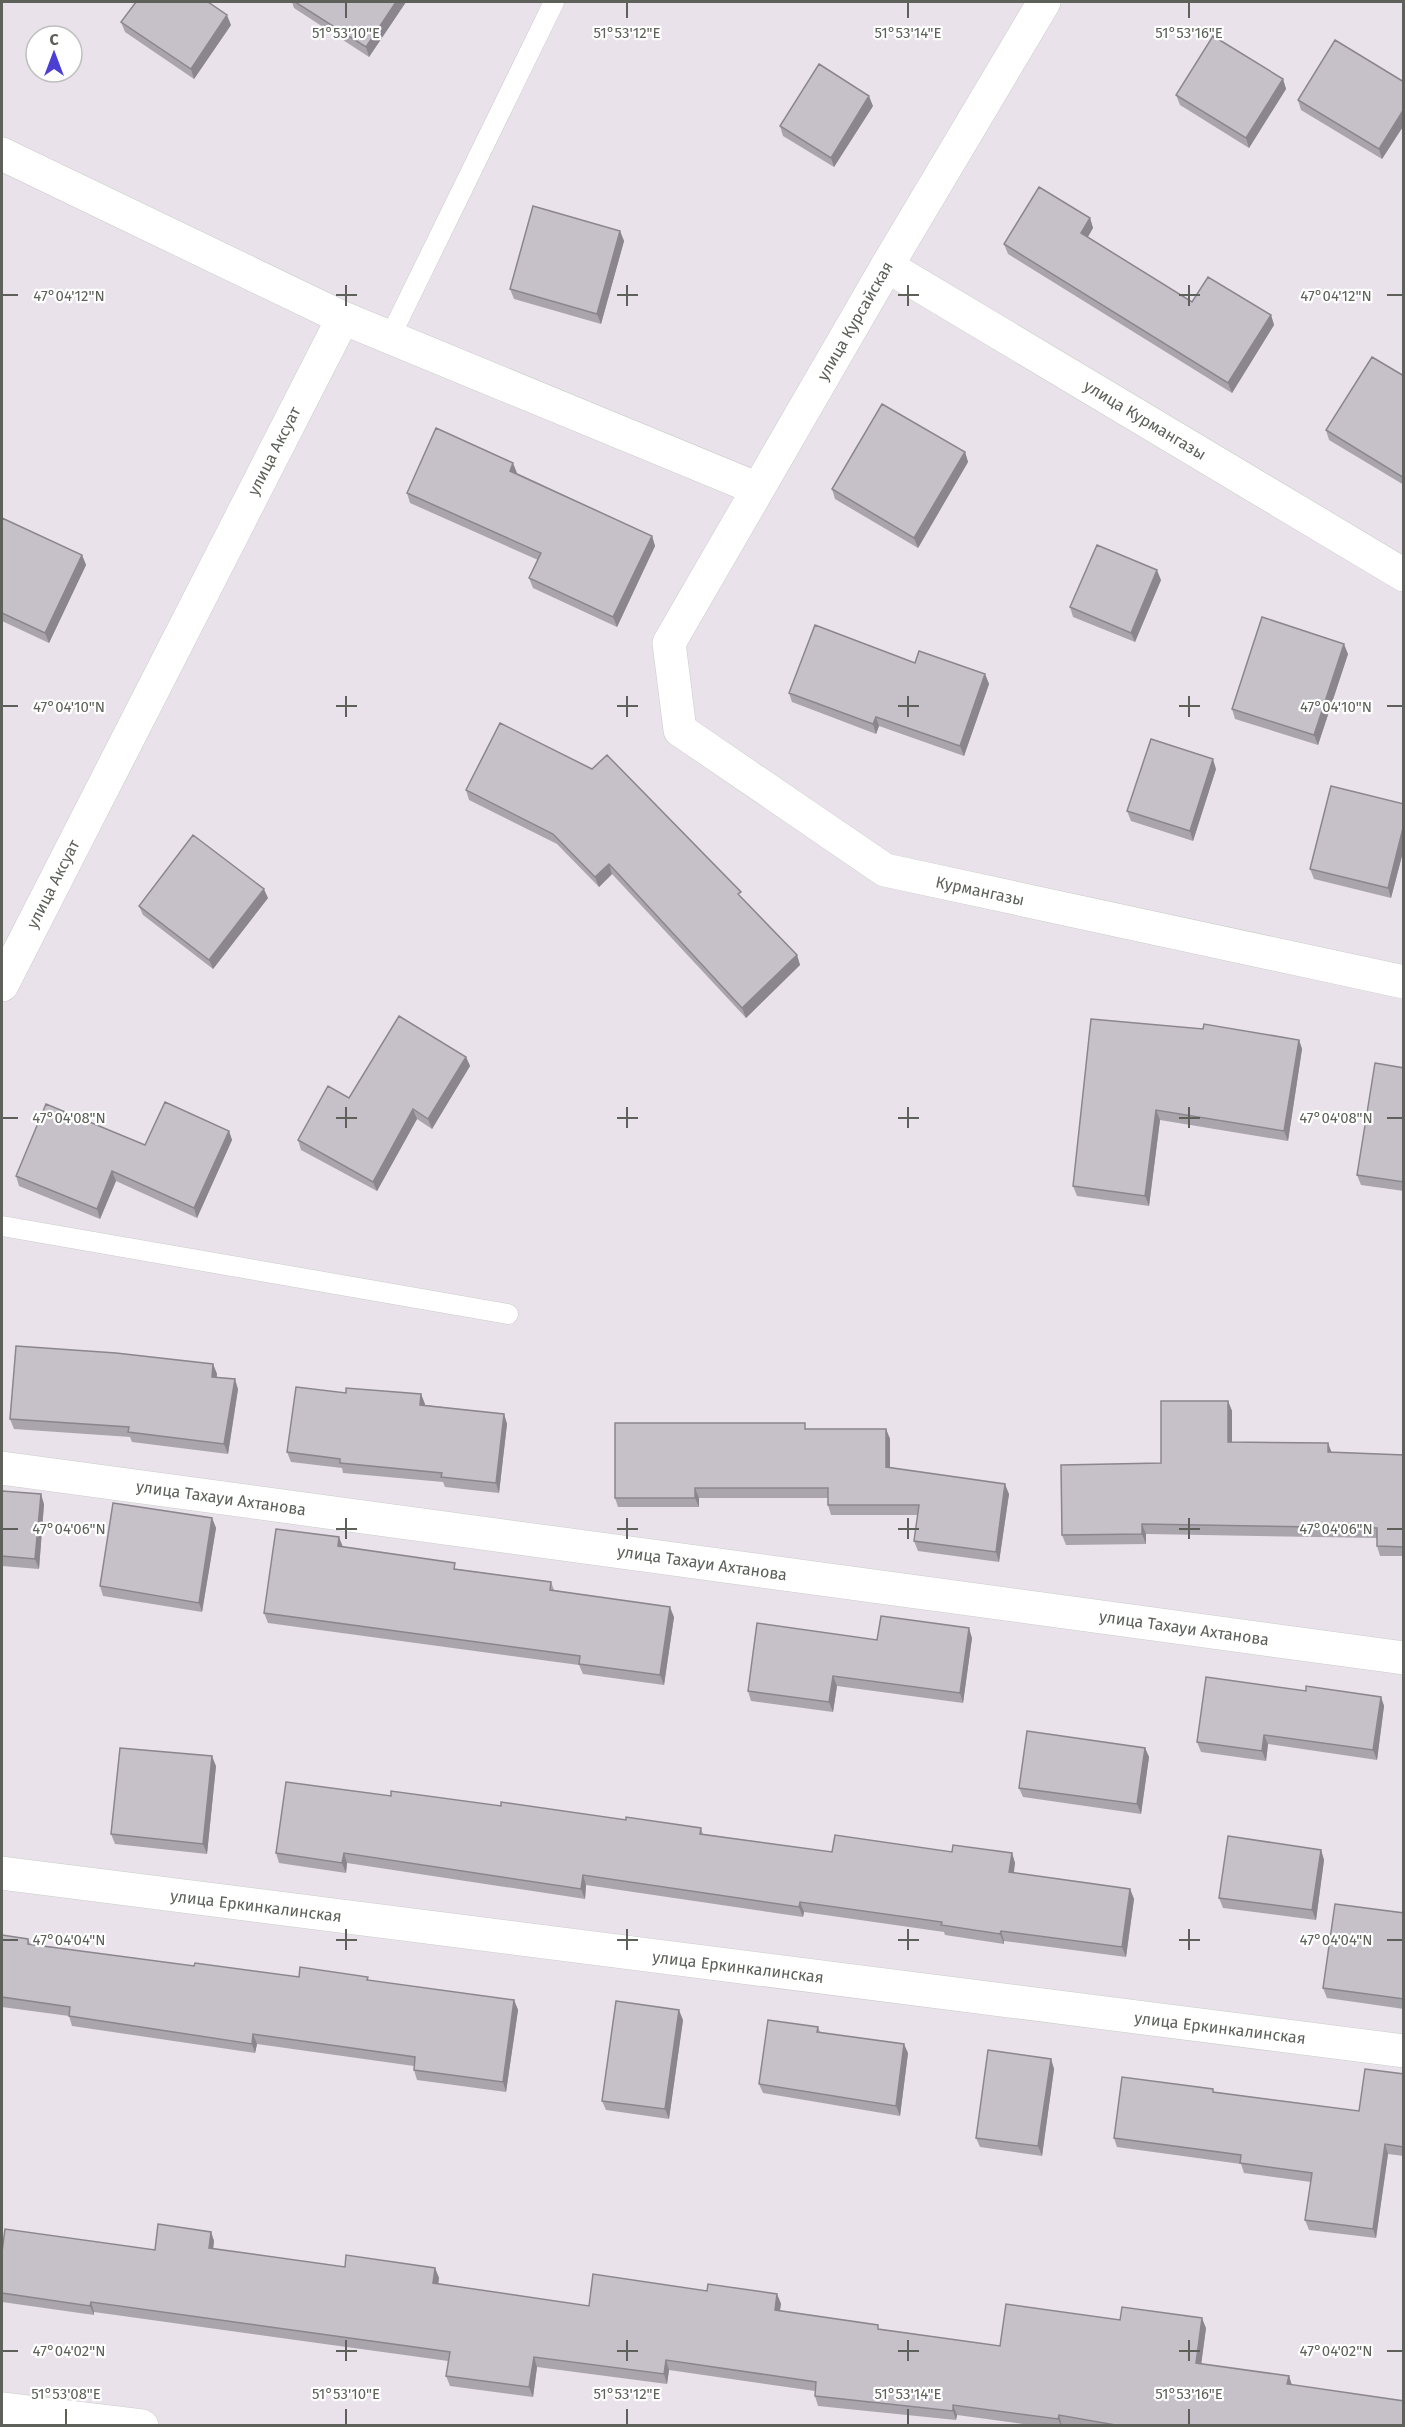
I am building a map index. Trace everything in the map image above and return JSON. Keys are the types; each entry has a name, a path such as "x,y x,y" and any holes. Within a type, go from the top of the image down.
{"street":[{"name":"улица Курсайская","path":"669,643 887,266 1044,2"},
{"path":"2,154 343,318 758,489"},
{"name":"улица Курмангазы","path":"887,266 1404,575"},
{"name":"улица Аксуат","path":"2,985 343,318"},
{"name":"Курмангазы","path":"669,643 680,730 885,870 1404,982"},
{"name":"улица Тахауи Ахтанова","path":"2,1468 1404,1658"},
{"name":"улица Еркинкалинская","path":"2,1874 1404,2051"},
{"path":"2,2409 142,2426"}],"lane":[{"path":"390,337 554,2"},
{"path":"2,1226 508,1314"}],"building":[{"path":"136,2 208,2 227,15 191,69 121,22"},
{"path":"295,2 396,2 366,47"},
{"path":"1213,36 1283,79 1246,138 1176,95"},
{"path":"1335,40 1404,82 1404,109 1379,149 1298,100"},
{"path":"819,64 869,96 831,158 780,126"},
{"path":"1039,187 1090,218 1081,233 1192,302 1208,277 1271,315 1228,383 1004,244"},
{"path":"533,206 620,231 597,314 510,289"},
{"path":"1372,357 1404,376 1404,478 1326,430"},
{"path":"882,404 965,452 914,538 832,489"},
{"path":"436,428 513,463 510,471 652,536 613,617 529,578 541,553 407,493"},
{"path":"2,518 82,555 45,633 2,613"},
{"path":"1097,545 1157,570 1131,633 1070,607"},
{"path":"1262,617 1344,644 1314,735 1232,709"},
{"path":"815,625 915,663 919,651 985,674 960,746 876,717 873,724 789,693"},
{"path":"500,723 592,769 607,755 741,892 738,894 797,955 742,1008 609,864 595,877 553,834 466,790"},
{"path":"1151,739 1213,759 1190,831 1127,811"},
{"path":"1331,786 1404,804 1404,824 1388,888 1310,869"},
{"path":"193,835 264,889 209,960 139,906"},
{"path":"399,1016 466,1057 428,1119 413,1109 373,1182 298,1140 328,1086 349,1098"},
{"path":"1091,1019 1203,1029 1204,1024 1299,1040 1284,1131 1156,1110 1145,1196 1073,1186"},
{"path":"1375,1063 1404,1068 1404,1182 1357,1175"},
{"path":"165,1102 229,1131 194,1208 112,1171 97,1209 16,1176 46,1104 145,1145"},
{"path":"16,1346 116,1353 213,1364 212,1377 235,1379 224,1444 128,1432 129,1427 10,1419"},
{"path":"296,1387 346,1393 346,1388 421,1394 420,1405 504,1414 496,1483 441,1477 442,1473 340,1463 340,1459 287,1452"},
{"path":"1161,1401 1228,1401 1228,1442 1328,1443 1328,1452 1404,1455 1404,1547 1377,1546 1377,1528 1142,1524 1142,1534 1062,1535 1061,1465 1161,1463"},
{"path":"615,1423 805,1423 805,1429 886,1429 886,1467 1005,1484 996,1552 914,1541 919,1505 828,1505 828,1488 695,1488 695,1498 615,1498"},
{"path":"2,1491 41,1494 35,1559 2,1556"},
{"path":"113,1503 212,1518 199,1603 100,1586"},
{"path":"276,1529 339,1537 338,1546 455,1563 454,1569 551,1582 550,1590 670,1607 660,1675 579,1664 580,1656 264,1613"},
{"path":"881,1616 969,1628 960,1693 833,1676 829,1702 748,1691 757,1623 877,1640"},
{"path":"1206,1677 1306,1691 1306,1686 1381,1697 1373,1750 1264,1735 1262,1751 1197,1742"},
{"path":"1027,1731 1145,1748 1137,1804 1019,1788"},
{"path":"120,1748 212,1756 203,1844 111,1834"},
{"path":"286,1782 391,1796 391,1791 501,1806 501,1802 626,1820 626,1817 701,1828 700,1834 832,1852 835,1835 952,1852 953,1845 1012,1853 1009,1872 1130,1889 1122,1947 1001,1931 1000,1934 941,1925 942,1922 800,1902 799,1907 583,1875 581,1889 344,1853 342,1863 276,1853"},
{"path":"1228,1836 1321,1850 1312,1910 1219,1898"},
{"path":"1335,1904 1404,1913 1404,1999 1323,1988"},
{"path":"2,1935 28,1939 28,1944 194,1966 195,1963 299,1977 300,1967 368,1977 367,1980 514,2000 503,2082 414,2070 415,2057 253,2034 252,2044 69,2016 70,2007 2,1997"},
{"path":"616,2001 679,2010 665,2109 602,2101"},
{"path":"768,2020 818,2027 817,2032 904,2044 896,2106 759,2084"},
{"path":"988,2050 1051,2059 1038,2146 976,2138"},
{"path":"1365,2069 1404,2074 1404,2147 1385,2144 1373,2229 1305,2220 1312,2173 1240,2163 1241,2155 1114,2138 1122,2077 1213,2089 1213,2092 1359,2111"},
{"path":"158,2224 211,2232 209,2248 345,2267 346,2255 435,2268 433,2283 589,2306 593,2274 707,2291 708,2284 777,2294 775,2310 878,2325 878,2329 1000,2346 1006,2304 1120,2320 1122,2307 1202,2318 1196,2363 1289,2376 1287,2384 1404,2401 1404,2426 1121,2426 1059,2415 1058,2419 953,2405 953,2411 815,2396 816,2382 666,2360 664,2374 534,2357 529,2387 446,2376 450,2352 91,2302 90,2306 2,2293 2,2252 5,2229 155,2250"}]}
